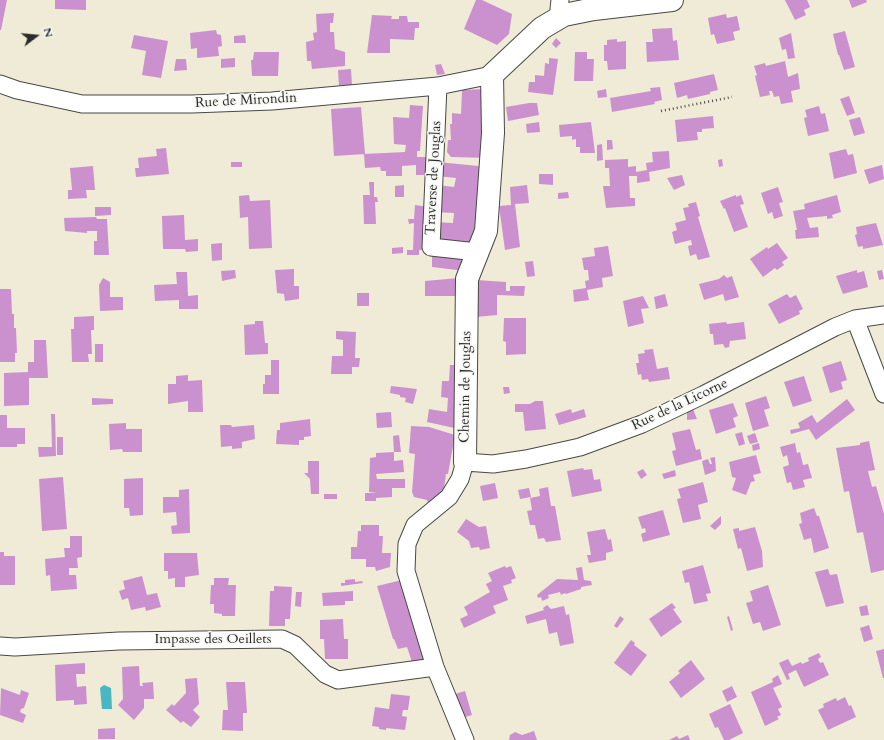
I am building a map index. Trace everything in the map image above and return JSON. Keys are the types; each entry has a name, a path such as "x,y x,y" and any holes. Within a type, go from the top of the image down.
{"street":[{"path":"492,75 562,7 594,9 672,0"},
{"name":"Rue de Mirondin","path":"0,84 16,90 82,104 272,101 438,86 492,75"},
{"name":"Chemin de Jouglas","path":"465,740 435,667 406,571 407,544 415,525 449,496 460,479 466,462 467,279 486,231 493,133 492,75"},
{"name":"Traverse de Jouglas","path":"438,86 431,247 477,252"},
{"name":"Rue de la Licorne","path":"466,462 493,464 580,448 642,424 703,395 835,327 855,319 884,315"},
{"path":"855,319 884,394"},
{"name":"Impasse des Oeillets","path":"0,646 15,647 120,641 282,639 295,645 325,674 338,680 435,667"}],"path":[{"path":"661,111 732,97"}],"water":[{"path":"104,685 111,688 112,709 102,709 100,688"}],"building":[{"path":"0,0 7,0 1,30 0,30"},
{"path":"55,0 86,0 86,10 55,9"},
{"path":"476,0 482,0 512,14 509,34 497,45 464,29"},
{"path":"785,0 807,0 810,7 804,10 806,15 795,20"},
{"path":"849,0 866,0 867,2 852,8"},
{"path":"334,13 333,23 330,23 330,32 334,32 335,49 345,52 345,66 312,69 311,61 307,61 306,42 314,40 313,33 317,32 316,14"},
{"path":"726,14 727,18 737,16 740,30 733,32 735,40 717,44 714,34 711,35 708,18"},
{"path":"372,15 392,16 391,19 399,19 399,16 407,16 408,22 419,22 419,28 415,28 414,40 390,39 390,53 367,53"},
{"path":"672,28 673,41 677,40 679,60 647,62 646,42 653,42 652,29"},
{"path":"216,30 217,34 221,35 222,46 218,47 219,56 197,58 197,48 191,49 190,33"},
{"path":"845,31 855,67 844,70 838,55 833,34"},
{"path":"791,33 795,58 788,59 786,49 782,50 779,38"},
{"path":"134,35 168,41 161,78 142,75 146,51 131,48"},
{"path":"245,35 246,43 234,43 234,36"},
{"path":"556,38 561,43 556,48 552,44"},
{"path":"617,39 617,42 626,41 626,69 608,70 607,61 604,61 604,45 607,45 607,40"},
{"path":"254,52 279,52 278,76 252,76 251,60 253,60"},
{"path":"575,52 587,52 587,59 594,59 593,81 574,81"},
{"path":"235,58 235,67 221,68 221,59"},
{"path":"549,58 558,59 553,95 528,92 529,82 535,82 535,75 544,76 545,63 549,64"},
{"path":"176,59 186,59 187,70 174,71"},
{"path":"785,61 788,77 798,73 800,89 791,91 793,102 781,104 779,96 774,97 772,91 769,91 770,95 760,97 755,76 757,75 754,66 765,63 766,66"},
{"path":"441,64 445,74 437,75 435,65"},
{"path":"351,69 352,85 339,86 338,70"},
{"path":"714,74 718,90 710,92 710,94 688,99 687,95 677,98 674,83"},
{"path":"660,87 662,100 654,102 655,104 612,112 610,98 651,91 650,88"},
{"path":"485,89 489,158 451,157 447,152 448,140 451,140 450,124 452,124 452,113 461,114 462,90"},
{"path":"606,89 607,97 598,98 597,91"},
{"path":"849,96 855,113 847,116 840,99"},
{"path":"537,103 539,115 508,121 506,107"},
{"path":"410,105 423,106 420,151 417,151 417,157 432,157 432,175 416,175 416,165 402,166 402,176 386,176 386,171 381,171 380,167 365,168 364,154 405,152 406,145 394,144 393,117 409,118"},
{"path":"819,106 821,114 825,113 829,131 808,136 804,118 807,117 805,110"},
{"path":"361,107 365,154 334,156 331,109"},
{"path":"713,116 714,128 702,129 702,132 697,132 698,140 677,142 675,120"},
{"path":"860,117 865,133 854,136 849,120"},
{"path":"539,122 540,132 527,133 526,124"},
{"path":"591,122 595,153 580,153 580,147 576,147 576,139 572,140 572,136 560,137 559,125"},
{"path":"607,140 612,140 613,149 607,150"},
{"path":"602,144 603,160 597,161 597,145"},
{"path":"166,148 169,174 136,177 135,168 139,168 138,158 157,156 156,149"},
{"path":"846,149 848,155 853,154 857,173 834,179 829,153"},
{"path":"669,151 670,168 649,172 650,181 637,183 637,176 629,176 630,198 635,198 635,206 606,208 603,186 610,186 609,168 605,168 605,160 628,159 628,167 636,166 636,172 647,170 646,163 653,162 652,152"},
{"path":"722,159 723,166 719,167 718,160"},
{"path":"231,162 242,162 242,167 231,167"},
{"path":"438,162 488,167 478,247 434,240 435,222 453,223 454,213 435,212 437,185 454,187 456,178 437,176"},
{"path":"882,165 884,179 869,184 864,170"},
{"path":"93,166 95,190 86,190 87,198 68,199 68,190 72,190 70,168"},
{"path":"539,174 553,174 553,185 539,184"},
{"path":"682,175 685,185 674,190 667,178"},
{"path":"369,182 374,182 374,197 377,197 378,202 375,202 376,224 364,224 363,195 370,195"},
{"path":"404,185 404,197 395,197 395,186"},
{"path":"527,185 529,203 515,204 520,247 505,250 499,206 511,205 510,187"},
{"path":"778,187 783,202 779,203 783,216 774,219 772,212 768,214 761,193"},
{"path":"568,192 569,198 558,199 558,193"},
{"path":"249,195 250,201 270,200 272,248 249,249 248,217 240,218 239,196"},
{"path":"736,195 736,197 741,195 744,204 740,205 748,227 734,232 725,208 724,209 720,201"},
{"path":"837,195 841,212 832,215 833,218 827,219 827,216 807,218 810,228 818,227 819,237 796,239 795,230 797,230 793,211 805,209 804,204"},
{"path":"696,202 700,216 698,217 710,257 698,260 696,254 690,256 688,246 692,245 691,240 675,244 672,232 677,230 675,223 686,220 683,208 689,207 688,204"},
{"path":"415,205 429,207 427,250 419,250 419,255 407,255 407,250 413,250 414,223 409,224 408,219 414,219"},
{"path":"95,207 111,207 111,215 95,216"},
{"path":"184,215 185,240 198,239 198,251 186,252 185,249 163,249 162,216"},
{"path":"96,217 97,219 107,219 109,255 94,255 94,241 97,241 97,231 87,231 87,233 65,231 64,218"},
{"path":"876,223 883,245 863,249 863,246 858,247 855,235 857,234 856,227"},
{"path":"222,243 222,260 212,261 211,244"},
{"path":"777,243 788,258 782,262 784,265 777,270 775,268 763,277 750,259 767,247 768,249"},
{"path":"608,246 613,276 602,278 603,287 587,290 589,300 574,302 573,290 586,288 585,281 589,280 588,270 584,270 582,258 595,256 594,248"},
{"path":"403,247 403,253 392,254 392,248"},
{"path":"432,253 467,256 465,271 432,267"},
{"path":"533,261 535,276 527,277 525,262"},
{"path":"294,269 294,286 299,286 299,299 285,301 284,294 277,293 275,270"},
{"path":"235,270 236,278 222,281 221,271"},
{"path":"857,270 857,273 864,271 868,287 843,294 836,276"},
{"path":"882,270 884,279 879,280 877,271"},
{"path":"176,272 187,272 188,296 198,295 198,309 179,309 179,300 155,301 154,285 177,284"},
{"path":"724,275 727,278 732,276 739,297 725,301 723,294 704,300 699,284 719,279"},
{"path":"103,278 110,282 110,297 123,297 123,310 100,311 99,285"},
{"path":"459,278 459,296 425,296 425,281"},
{"path":"476,280 506,282 506,291 510,291 510,286 525,286 524,296 497,295 497,315 476,317 476,312 478,312 478,295 475,295"},
{"path":"0,289 11,289 12,314 14,314 14,328 16,328 17,353 15,353 15,362 0,362"},
{"path":"357,293 369,293 369,306 357,306"},
{"path":"665,294 668,306 656,309 654,297"},
{"path":"787,294 790,298 796,295 803,309 799,311 800,314 779,324 768,304"},
{"path":"643,296 649,308 641,309 644,323 628,327 623,301"},
{"path":"94,316 94,330 91,330 92,354 88,354 89,362 72,362 71,329 74,329 74,317"},
{"path":"504,318 526,318 526,354 506,355 506,342 503,341"},
{"path":"255,321 263,321 265,343 268,343 268,354 245,355 244,325 255,324"},
{"path":"726,322 727,324 744,322 746,339 730,341 729,347 725,348 723,344 714,345 713,334 710,334 709,324"},
{"path":"336,331 356,332 355,358 360,358 359,367 352,367 352,374 331,374 332,356 343,356 343,340 336,339"},
{"path":"34,340 46,340 48,378 29,378 29,405 4,406 4,373 28,372 28,362 34,362"},
{"path":"95,344 103,344 103,362 95,362"},
{"path":"653,349 657,369 668,367 670,379 649,382 648,379 642,380 641,374 638,375 636,363 639,363 638,354 645,353 644,350"},
{"path":"271,360 279,360 279,394 263,394 265,375 271,375"},
{"path":"841,361 847,380 841,382 843,389 830,393 822,367"},
{"path":"450,365 463,365 459,429 427,422 429,409 447,412 448,398 441,397 442,381 449,381"},
{"path":"188,375 188,381 202,380 203,412 188,412 188,401 168,404 168,384 176,384 176,376"},
{"path":"804,376 812,401 793,407 784,382"},
{"path":"391,386 417,389 413,404 405,402 406,398 400,397 400,395 390,393"},
{"path":"503,387 509,387 510,393 504,394"},
{"path":"766,396 770,408 764,410 769,426 753,431 745,403"},
{"path":"92,398 113,399 113,404 92,405"},
{"path":"847,399 855,410 816,440 809,429 791,434 790,430 800,428 798,423 812,415 817,423"},
{"path":"535,401 543,401 546,429 525,431 523,412 515,412 515,404 530,404"},
{"path":"733,403 738,416 733,418 736,427 716,434 709,410"},
{"path":"571,409 572,413 584,409 586,417 559,425 555,414"},
{"path":"693,409 697,419 687,420 687,412"},
{"path":"391,412 392,427 377,428 376,413"},
{"path":"51,414 55,414 56,456 39,457 38,447 52,447"},
{"path":"0,415 7,415 7,428 25,428 25,444 17,444 17,447 0,447"},
{"path":"310,419 311,436 304,437 304,440 299,440 299,445 276,444 277,430 280,430 280,423"},
{"path":"126,423 126,429 142,429 142,452 123,452 122,449 110,450 109,424"},
{"path":"220,425 231,425 232,427 254,425 255,439 242,442 242,448 232,449 232,446 221,447"},
{"path":"411,426 429,427 455,435 448,474 446,474 443,496 429,506 427,500 414,497 412,492 415,454 409,453"},
{"path":"690,429 696,450 700,449 702,459 676,466 672,451 676,450 672,433"},
{"path":"742,432 745,444 739,446 735,434"},
{"path":"755,433 758,442 750,444 747,436"},
{"path":"399,435 401,452 394,452 393,436"},
{"path":"57,437 63,437 63,455 57,455"},
{"path":"869,441 875,470 868,471 872,487 876,486 884,514 884,570 871,573 863,532 857,533 849,491 844,492 836,448 860,445 860,443"},
{"path":"759,443 760,449 753,451 752,445"},
{"path":"795,443 797,453 800,452 803,465 808,464 812,478 803,480 805,487 793,490 791,482 787,483 783,467 789,465 787,455 783,457 780,447"},
{"path":"394,452 394,461 403,460 404,472 376,474 377,479 405,479 405,488 392,488 392,497 376,498 376,501 365,501 365,493 377,493 369,492 370,458 376,457 376,453"},
{"path":"756,455 761,473 753,475 755,481 751,482 746,495 732,490 736,478 732,477 729,462"},
{"path":"715,457 716,471 705,475 702,461 708,459 710,464 712,464 710,458"},
{"path":"308,461 319,461 319,494 311,494 310,479 304,473 308,473"},
{"path":"583,468 584,470 592,469 594,480 600,479 602,491 572,497 567,471"},
{"path":"643,469 647,475 641,479 637,472"},
{"path":"675,470 676,476 664,479 662,474"},
{"path":"63,477 67,529 42,531 39,479"},
{"path":"143,478 143,515 130,516 129,508 124,508 124,479"},
{"path":"703,482 708,502 698,505 701,519 683,523 677,499 681,498 678,489"},
{"path":"495,483 498,498 483,501 480,486"},
{"path":"548,487 551,506 555,506 561,540 546,542 544,538 538,539 535,525 530,525 527,511 532,510 530,498 540,496 539,489"},
{"path":"529,488 531,497 520,499 518,490"},
{"path":"189,489 190,533 172,534 171,526 177,525 176,512 163,513 163,497 179,497 179,490"},
{"path":"324,494 337,494 337,499 324,499"},
{"path":"814,508 817,516 819,516 829,548 814,553 811,538 804,540 799,524 802,523 800,513"},
{"path":"663,510 670,535 643,542 641,534 646,532 645,528 642,529 638,517"},
{"path":"721,516 721,524 715,530 710,526"},
{"path":"466,519 479,527 486,526 490,548 480,550 479,547 471,548 469,541 457,532"},
{"path":"361,525 379,525 379,536 383,536 382,553 391,553 390,567 376,571 375,567 366,567 366,559 351,559 351,547 357,547 358,531 361,531"},
{"path":"755,527 762,551 763,567 747,571 741,548 738,549 733,529 739,528 739,531"},
{"path":"605,529 608,540 611,539 613,551 606,553 606,560 589,563 587,555 591,555 587,532"},
{"path":"70,536 82,536 82,557 77,558 78,568 69,568 69,575 76,575 77,589 51,591 50,575 46,576 45,559 65,557 64,548 70,548"},
{"path":"0,552 4,552 4,556 15,556 15,585 0,585"},
{"path":"164,553 197,553 199,575 185,577 185,587 175,587 175,578 168,579 168,571 164,571"},
{"path":"703,565 711,593 706,594 708,601 694,604 689,582 685,583 682,571"},
{"path":"505,566 506,568 511,566 516,578 511,580 512,583 503,586 508,600 493,606 496,613 464,628 460,619 468,615 464,607 490,592 486,584 492,581 488,573"},
{"path":"582,567 584,580 591,581 592,585 581,587 581,589 566,594 561,595 560,592 548,595 549,598 542,601 541,597 538,598 537,595 557,579 578,580 576,568"},
{"path":"828,569 830,575 837,574 844,603 826,607 815,572"},
{"path":"142,576 147,595 157,593 161,607 146,611 145,607 131,610 128,598 122,600 119,591 125,589 123,581"},
{"path":"214,578 229,578 228,585 236,585 235,616 222,616 222,614 214,613 214,604 210,604 211,585 214,585"},
{"path":"355,579 355,582 362,581 363,583 341,586 341,583 345,583 345,580"},
{"path":"402,580 428,657 413,665 407,647 398,649 393,639 377,586"},
{"path":"768,585 781,625 763,631 760,622 753,624 746,603 753,601 750,591"},
{"path":"274,586 292,587 290,619 285,619 285,626 269,626 270,591 274,591"},
{"path":"353,591 353,601 345,601 345,605 323,606 322,593"},
{"path":"296,592 302,592 301,607 295,606"},
{"path":"672,603 676,608 673,609 682,622 661,637 649,619"},
{"path":"547,605 551,609 564,606 566,615 569,614 574,643 560,646 557,632 549,634 546,619 527,624 525,616 544,610 543,608"},
{"path":"867,605 869,615 861,616 859,607"},
{"path":"620,616 624,619 617,628 614,626"},
{"path":"729,616 733,630 731,631 727,617"},
{"path":"343,619 344,639 348,639 348,659 325,659 324,639 320,639 320,620"},
{"path":"869,625 873,639 864,642 860,628"},
{"path":"631,640 635,643 634,645 647,655 631,676 614,663"},
{"path":"884,649 884,678 883,678 876,651"},
{"path":"819,653 821,657 818,659 820,663 823,662 829,675 804,687 796,670 788,674 790,679 787,680 779,663 788,659 792,666 801,662 802,664 809,661 808,658"},
{"path":"691,660 705,679 681,698 669,682 680,673 678,671"},
{"path":"85,663 85,674 76,674 77,687 86,686 87,704 74,705 74,700 56,701 55,665"},
{"path":"139,666 140,686 143,686 142,683 153,682 154,699 144,699 144,708 134,720 118,705 123,699 122,667"},
{"path":"778,675 782,684 773,688 782,707 778,709 781,715 777,717 779,719 765,726 751,692 773,682 772,679"},
{"path":"197,678 199,704 193,710 200,717 191,727 183,721 181,723 166,710 172,704 174,706 186,693 185,679"},
{"path":"226,682 245,682 247,713 243,713 243,731 222,730 223,710 228,710"},
{"path":"732,686 737,697 727,702 722,691"},
{"path":"1,688 20,695 21,690 29,693 24,708 21,709 20,712 26,715 23,723 0,715"},
{"path":"465,691 472,715 462,718 455,694"},
{"path":"391,694 410,696 408,710 403,710 402,716 407,717 405,730 386,728 386,730 372,726 375,707 389,709"},
{"path":"845,697 849,706 851,705 856,717 828,730 818,710 824,707 823,704 836,698 837,701"},
{"path":"730,704 743,733 729,740 724,740 718,727 715,728 709,714"},
{"path":"115,728 115,739 98,739 98,729"},
{"path":"534,731 537,740 509,740 510,735 515,732 522,735"},
{"path":"688,735 690,740 669,740 677,736 679,739"}]}
